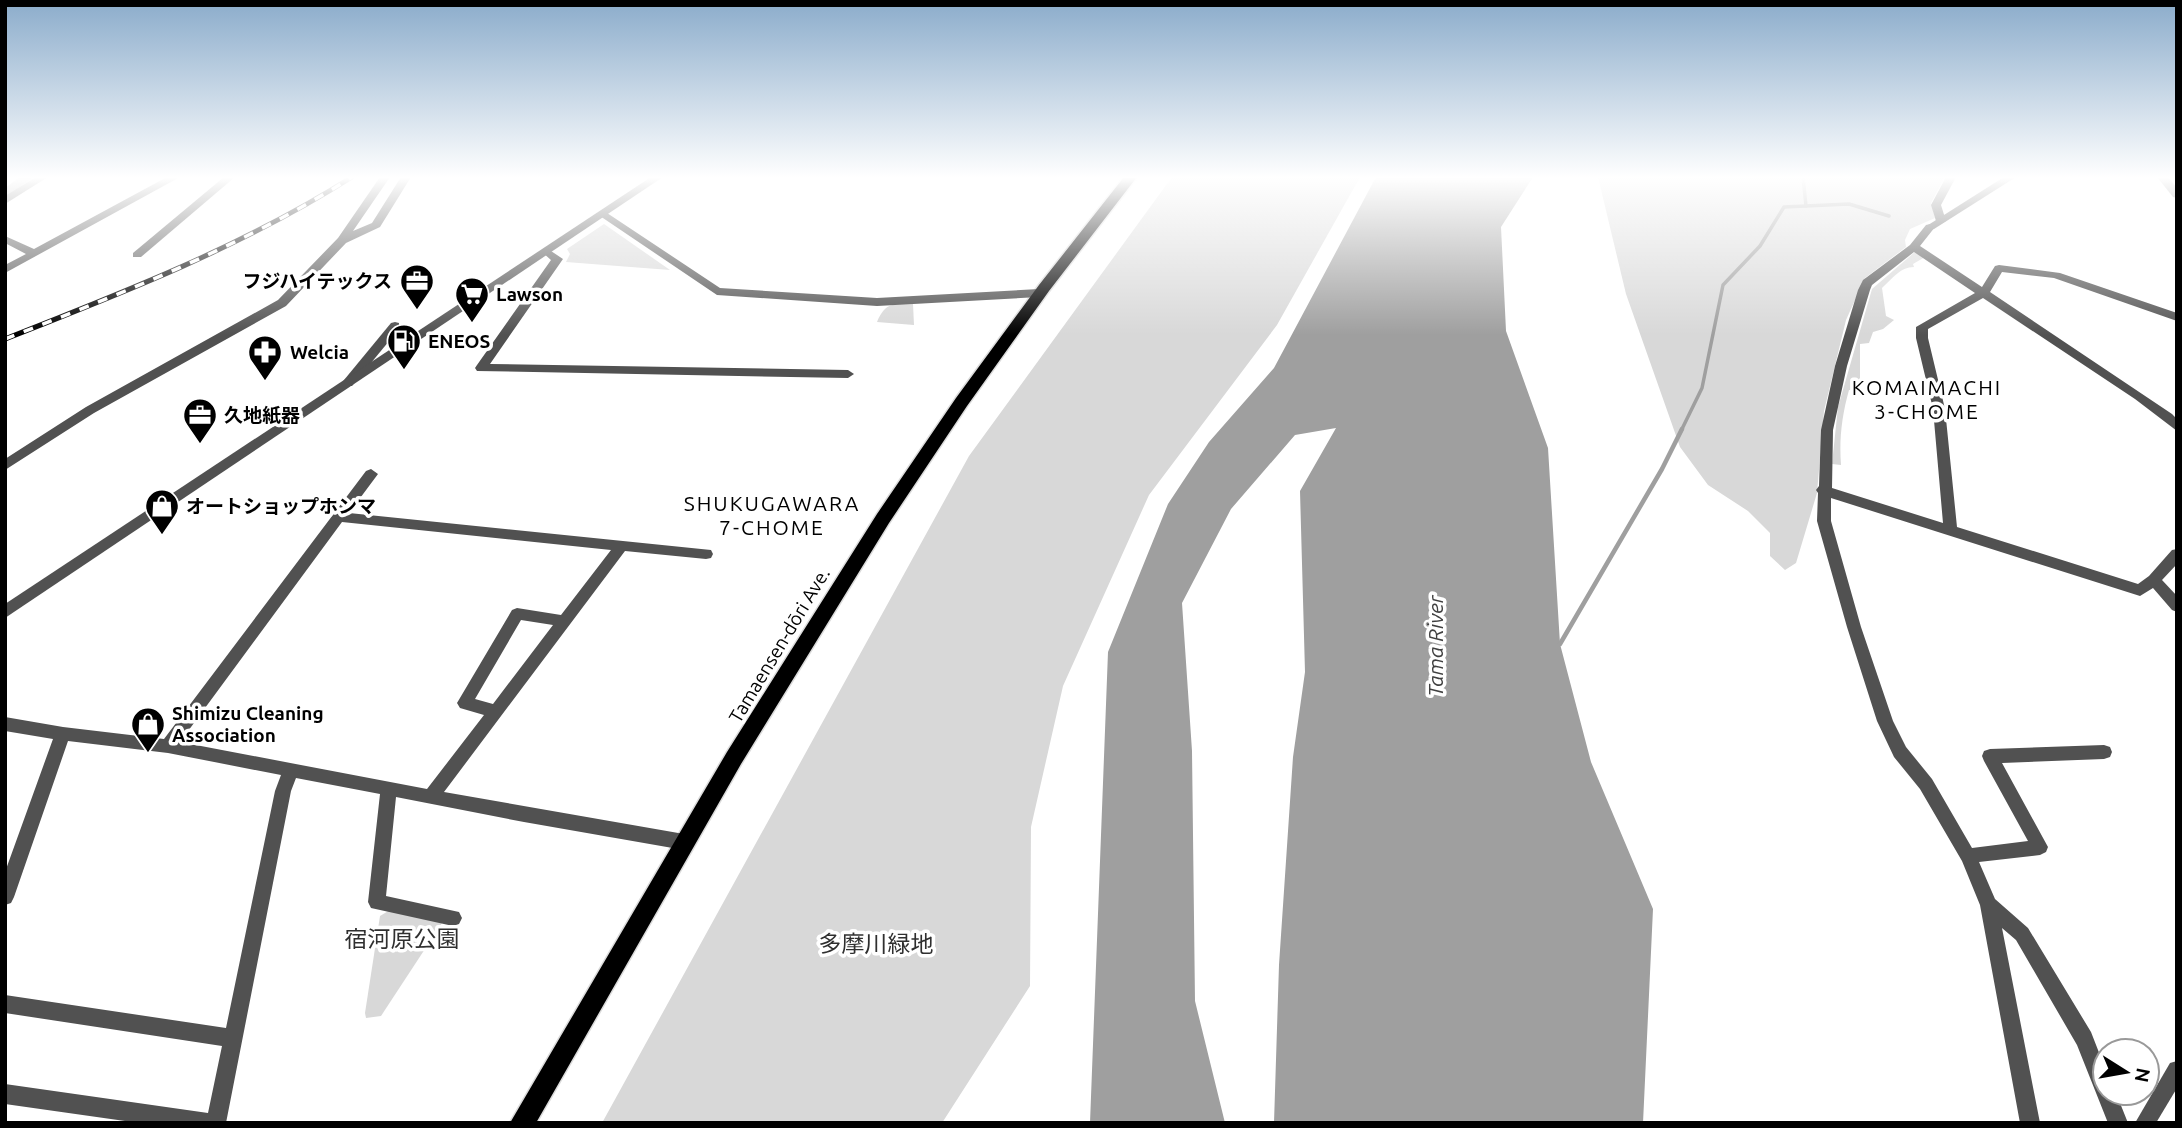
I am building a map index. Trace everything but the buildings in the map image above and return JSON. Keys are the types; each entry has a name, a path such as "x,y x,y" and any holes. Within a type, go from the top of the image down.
{"main road":[{"name":"Tamaensen-dōri Ave.","path":"522,1123 684,842 873,530 1039,293 1089,230"}],"street":[{"path":"5,270 79,230"},
{"path":"137,255 167,230"},
{"path":"5,466 90,410 282,303 349,230"},
{"path":"342,240 365,230"},
{"path":"5,612 580,230"},
{"path":"627,230 717,291 877,302 1039,293"},
{"path":"1928,230 1914,247 1867,283 1864,290 1841,366 1827,430 1824,521 1854,627 1885,721 1900,752 1926,784 1968,856 1989,905 2030,1123"},
{"path":"5,239 35,254"},
{"path":"1914,247 2149,403 2177,427"},
{"path":"548,251 557,259 481,368 848,374"},
{"path":"1951,531 1939,409 1922,338 1922,327 1984,293 1999,268 2056,275 2177,317"},
{"path":"345,387 396,326"},
{"path":"168,746 371,474"},
{"path":"1823,491 2140,590 2154,580 2177,554"},
{"path":"340,517 706,554"},
{"path":"431,797 622,545"},
{"path":"2154,580 2177,606"},
{"path":"496,711 465,703 517,614 565,621"},
{"path":"5,724 63,734 168,746 684,842"},
{"path":"5,897 63,734"},
{"path":"1968,856 2040,846 1990,756 2104,752"},
{"path":"216,1123 283,791 291,770"},
{"path":"389,789 377,902 453,918"},
{"path":"1989,905 2022,934 2084,1039 2091,1057"},
{"path":"5,1004 234,1038"},
{"path":"2145,1123 2177,1070"},
{"path":"5,1094 208,1123"}],"green space":[{"path":"596,230 612,230 670,270 566,262 570,254 567,249"},
{"name":"多摩川緑地","path":"1134,230 1330,230 1277,325 1149,495 1063,686 1031,827 1030,986 942,1123 602,1123 969,456"},
{"path":"1611,230 1910,230 1905,240 1906,247 1865,278 1846,320 1824,411 1817,493 1796,563 1785,570 1770,556 1770,533 1748,511 1708,485 1680,447 1626,294"},
{"path":"1916,251 1925,257 1913,264 1914,267 1900,271 1882,288 1886,316 1894,320 1883,329 1873,332 1869,343 1860,344 1860,386 1858,391 1849,390 1842,427 1841,465 1832,464 1838,407 1872,289"},
{"path":"913,304 914,325 877,322 887,307"},
{"name":"宿河原公園","path":"390,910 442,923 381,1016 366,1018 380,916"}],"water":[{"name":"Tama River","path":"1348,230 1501,230 1506,331 1548,448 1560,644 1591,762 1653,909 1643,1123 1274,1123 1279,965 1293,757 1305,672 1300,491 1336,428 1295,435 1231,509 1182,603 1192,751 1195,1001 1225,1123 1090,1123 1108,652 1168,504 1209,442 1274,368"}],"waterway":[{"path":"1681,431 1702,388 1723,285 1760,246 1770,230"},
{"path":"1560,644 1662,469 1681,431"}],"railway":[{"path":"5,339 139,285 259,230"}],"place":[{"name":"フジハイテックス","path":"417,311"},
{"name":"Lawson","path":"472,324"},
{"name":"ENEOS","path":"404,371"},
{"name":"Welcia","path":"265,382"},
{"name":"久地紙器","path":"200,445"},
{"name":"オートショップホンマ","path":"162,536"},
{"name":"Shimizu Cleaning Association","path":"148,754"}],"district":[{"name":"KOMAIMACHI 3-CHOME","path":"1927,400"},
{"name":"SHUKUGAWARA 7-CHOME","path":"772,516"}]}
